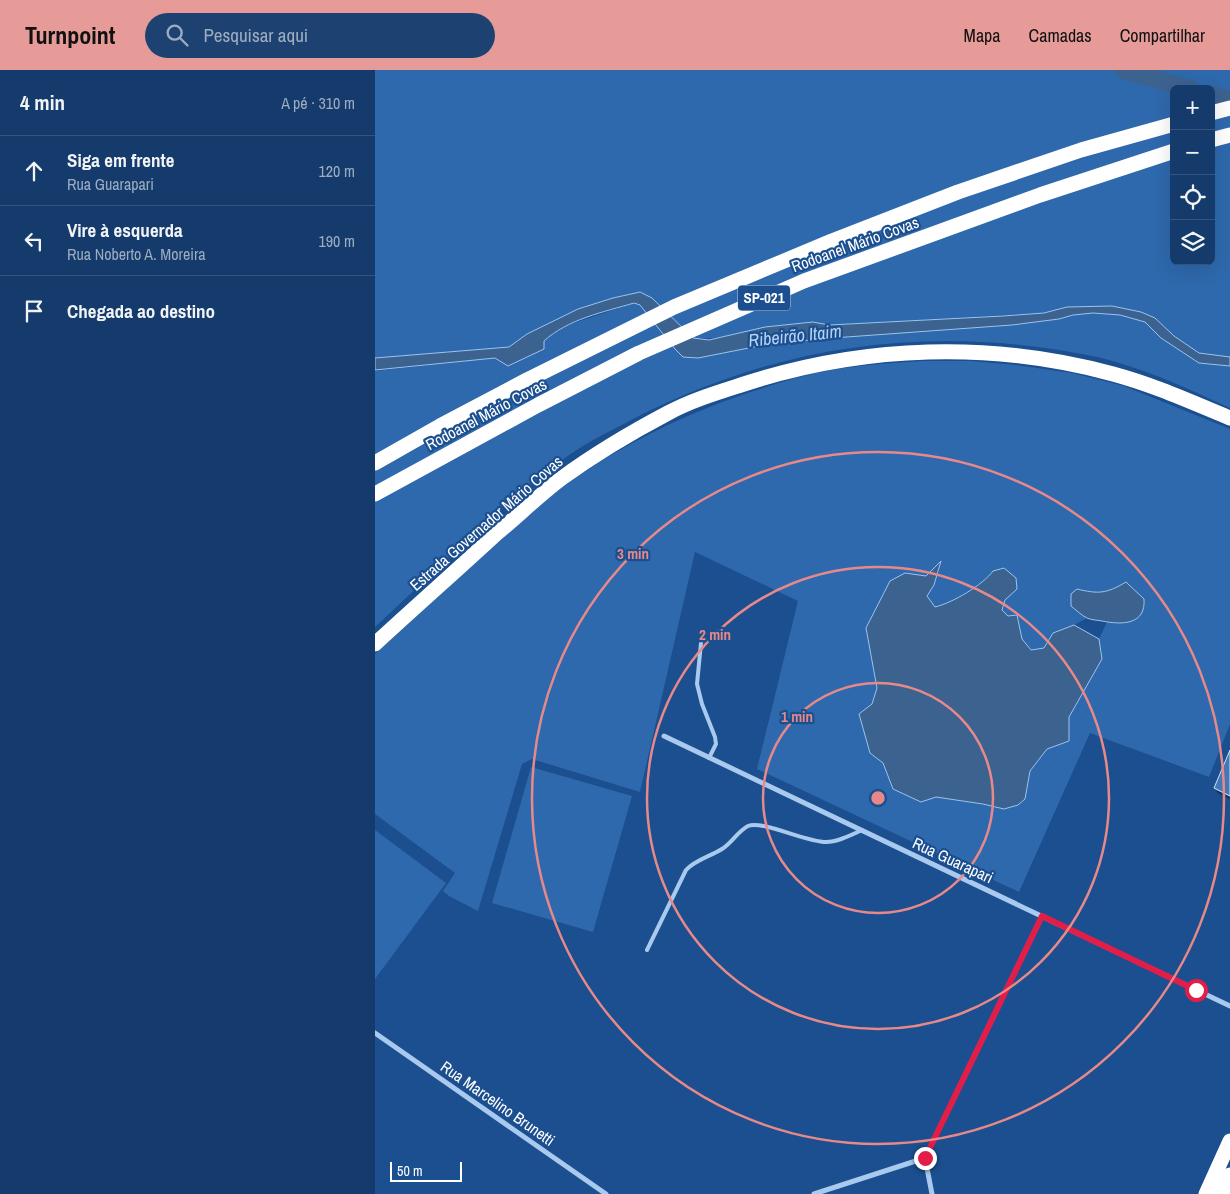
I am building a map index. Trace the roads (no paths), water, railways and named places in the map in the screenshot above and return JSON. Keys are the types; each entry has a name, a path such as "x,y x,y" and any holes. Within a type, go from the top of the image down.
{"highway":[{"path":"1215,112 1230,108"},
{"name":"Rodoanel Mário Covas","path":"375,463 440,426 607,339 674,307 832,241 958,192 1081,150 1170,125"},
{"path":"1215,139 1230,135"},
{"name":"Rodoanel Mário Covas","path":"375,494 538,405 639,353 804,280 1040,195 1170,153"},
{"name":"Estrada Governador Mário Covas","path":"375,644 458,568 561,479 616,443 669,412 700,399 766,377 828,362 867,356 915,352 981,352 1049,360 1112,374 1156,388 1230,418"},
{"path":"1206,1194 1230,1141"},
{"path":"1222,1194 1230,1175"}],"street":[{"name":"Rua Guarapari","path":"664,736 1230,1006"},
{"path":"932,1194 925,1158 1042,916"},
{"name":"Rua Marcelino Brunetti","path":"375,1033 606,1194"},
{"path":"814,1194 925,1158"}],"lane":[{"path":"701,643 697,684 701,704 715,736 716,744 709,758"},
{"path":"647,950 686,870 728,846 741,831 749,826 759,824 807,840 826,842 836,841 862,830"}],"water":[{"name":"Ribeirão Itaim","path":"640,292 652,298 693,338 709,340 765,327 813,322 829,325 1003,316 1044,313 1067,307 1112,306 1141,312 1155,318 1174,336 1199,353 1230,357 1230,366 1199,363 1161,338 1145,322 1120,315 1093,313 1012,325 819,339 764,345 698,358 683,357 640,305 634,303 587,317 564,327 544,341 544,349 508,366 495,358 375,370 375,358 509,347 527,334 578,309"},
{"path":"941,561 934,585 927,596 935,607 958,598 982,582 993,571 1004,568 1016,578 1017,589 1005,600 1002,610 1008,616 1017,615 1022,639 1031,650 1044,648 1053,633 1074,625 1099,639 1102,659 1069,717 1069,741 1047,749 1030,771 1025,799 1018,805 1004,809 936,797 921,802 893,789 883,763 870,753 859,714 872,704 877,688 866,628 890,581 905,573 926,576"},
{"path":"1126,582 1144,599 1144,608 1141,614 1131,621 1117,623 1090,619 1071,606 1071,594 1077,589 1102,592"}],"waterway":[{"path":"1124,70 1176,85"},
{"path":"1215,96 1230,100"}]}
